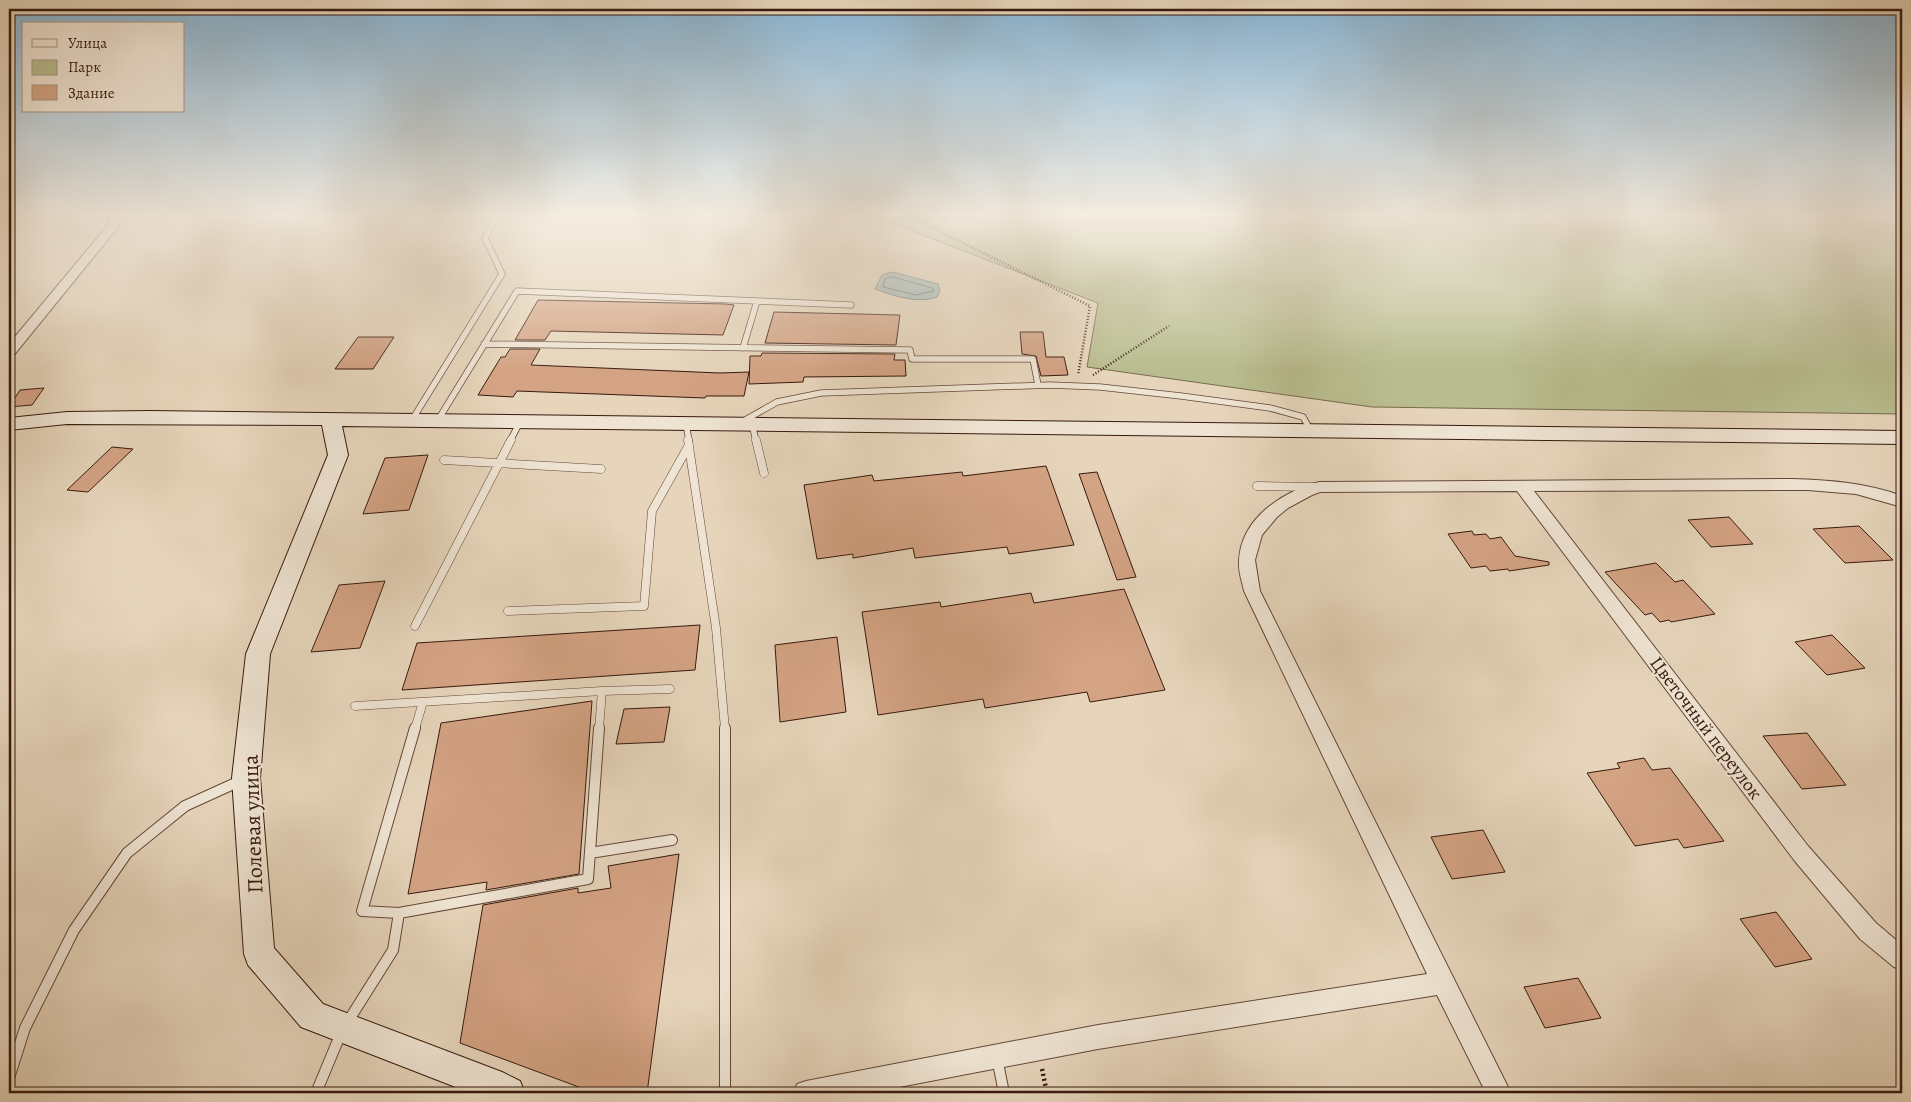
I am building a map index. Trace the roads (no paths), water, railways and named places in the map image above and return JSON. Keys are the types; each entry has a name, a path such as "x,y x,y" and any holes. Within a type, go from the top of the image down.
{"street":[{"path":"9,352 78,268"},
{"path":"9,424 67,418 148,417 1902,438"},
{"name":"Полевая улица","path":"331,419 338,454 258,654 246,778 259,954 312,1016 490,1084 508,1093"},
{"name":"Цветочный переулок","path":"1522,485 1801,853 1868,931 1902,959"},
{"path":"1499,1093 1442,983 1252,591 1247,559 1250,546 1259,526 1286,501 1302,492 1318,487 1824,485 1860,490 1902,502"},
{"path":"806,1093 1098,1037 1442,983"}],"lane":[{"path":"412,420 502,274 499,268"},
{"path":"438,420 517,291 851,305"},
{"path":"742,348 757,301"},
{"path":"484,344 910,350 912,359 1033,359 1038,385"},
{"path":"764,473 745,424 777,402 821,393 1038,385 1076,386 1181,396 1270,408 1303,417 1310,431"},
{"path":"416,626 520,422"},
{"path":"686,423 716,628 726,744 725,1093"},
{"path":"508,611 644,606 652,511 689,445"},
{"path":"444,460 601,469"},
{"path":"1257,486 1318,487"},
{"path":"355,706 670,688"},
{"path":"423,702 362,911 400,913 588,879 602,691"},
{"path":"9,1078 25,1028 74,930 127,852 185,806 246,778"},
{"path":"590,853 672,840"},
{"path":"316,1093 343,1029 393,950 400,913"},
{"path":"996,1056 1004,1093"}],"water":[{"path":"893,272 938,284 940,291 937,297 922,300 898,296 875,289 882,275"}]}
